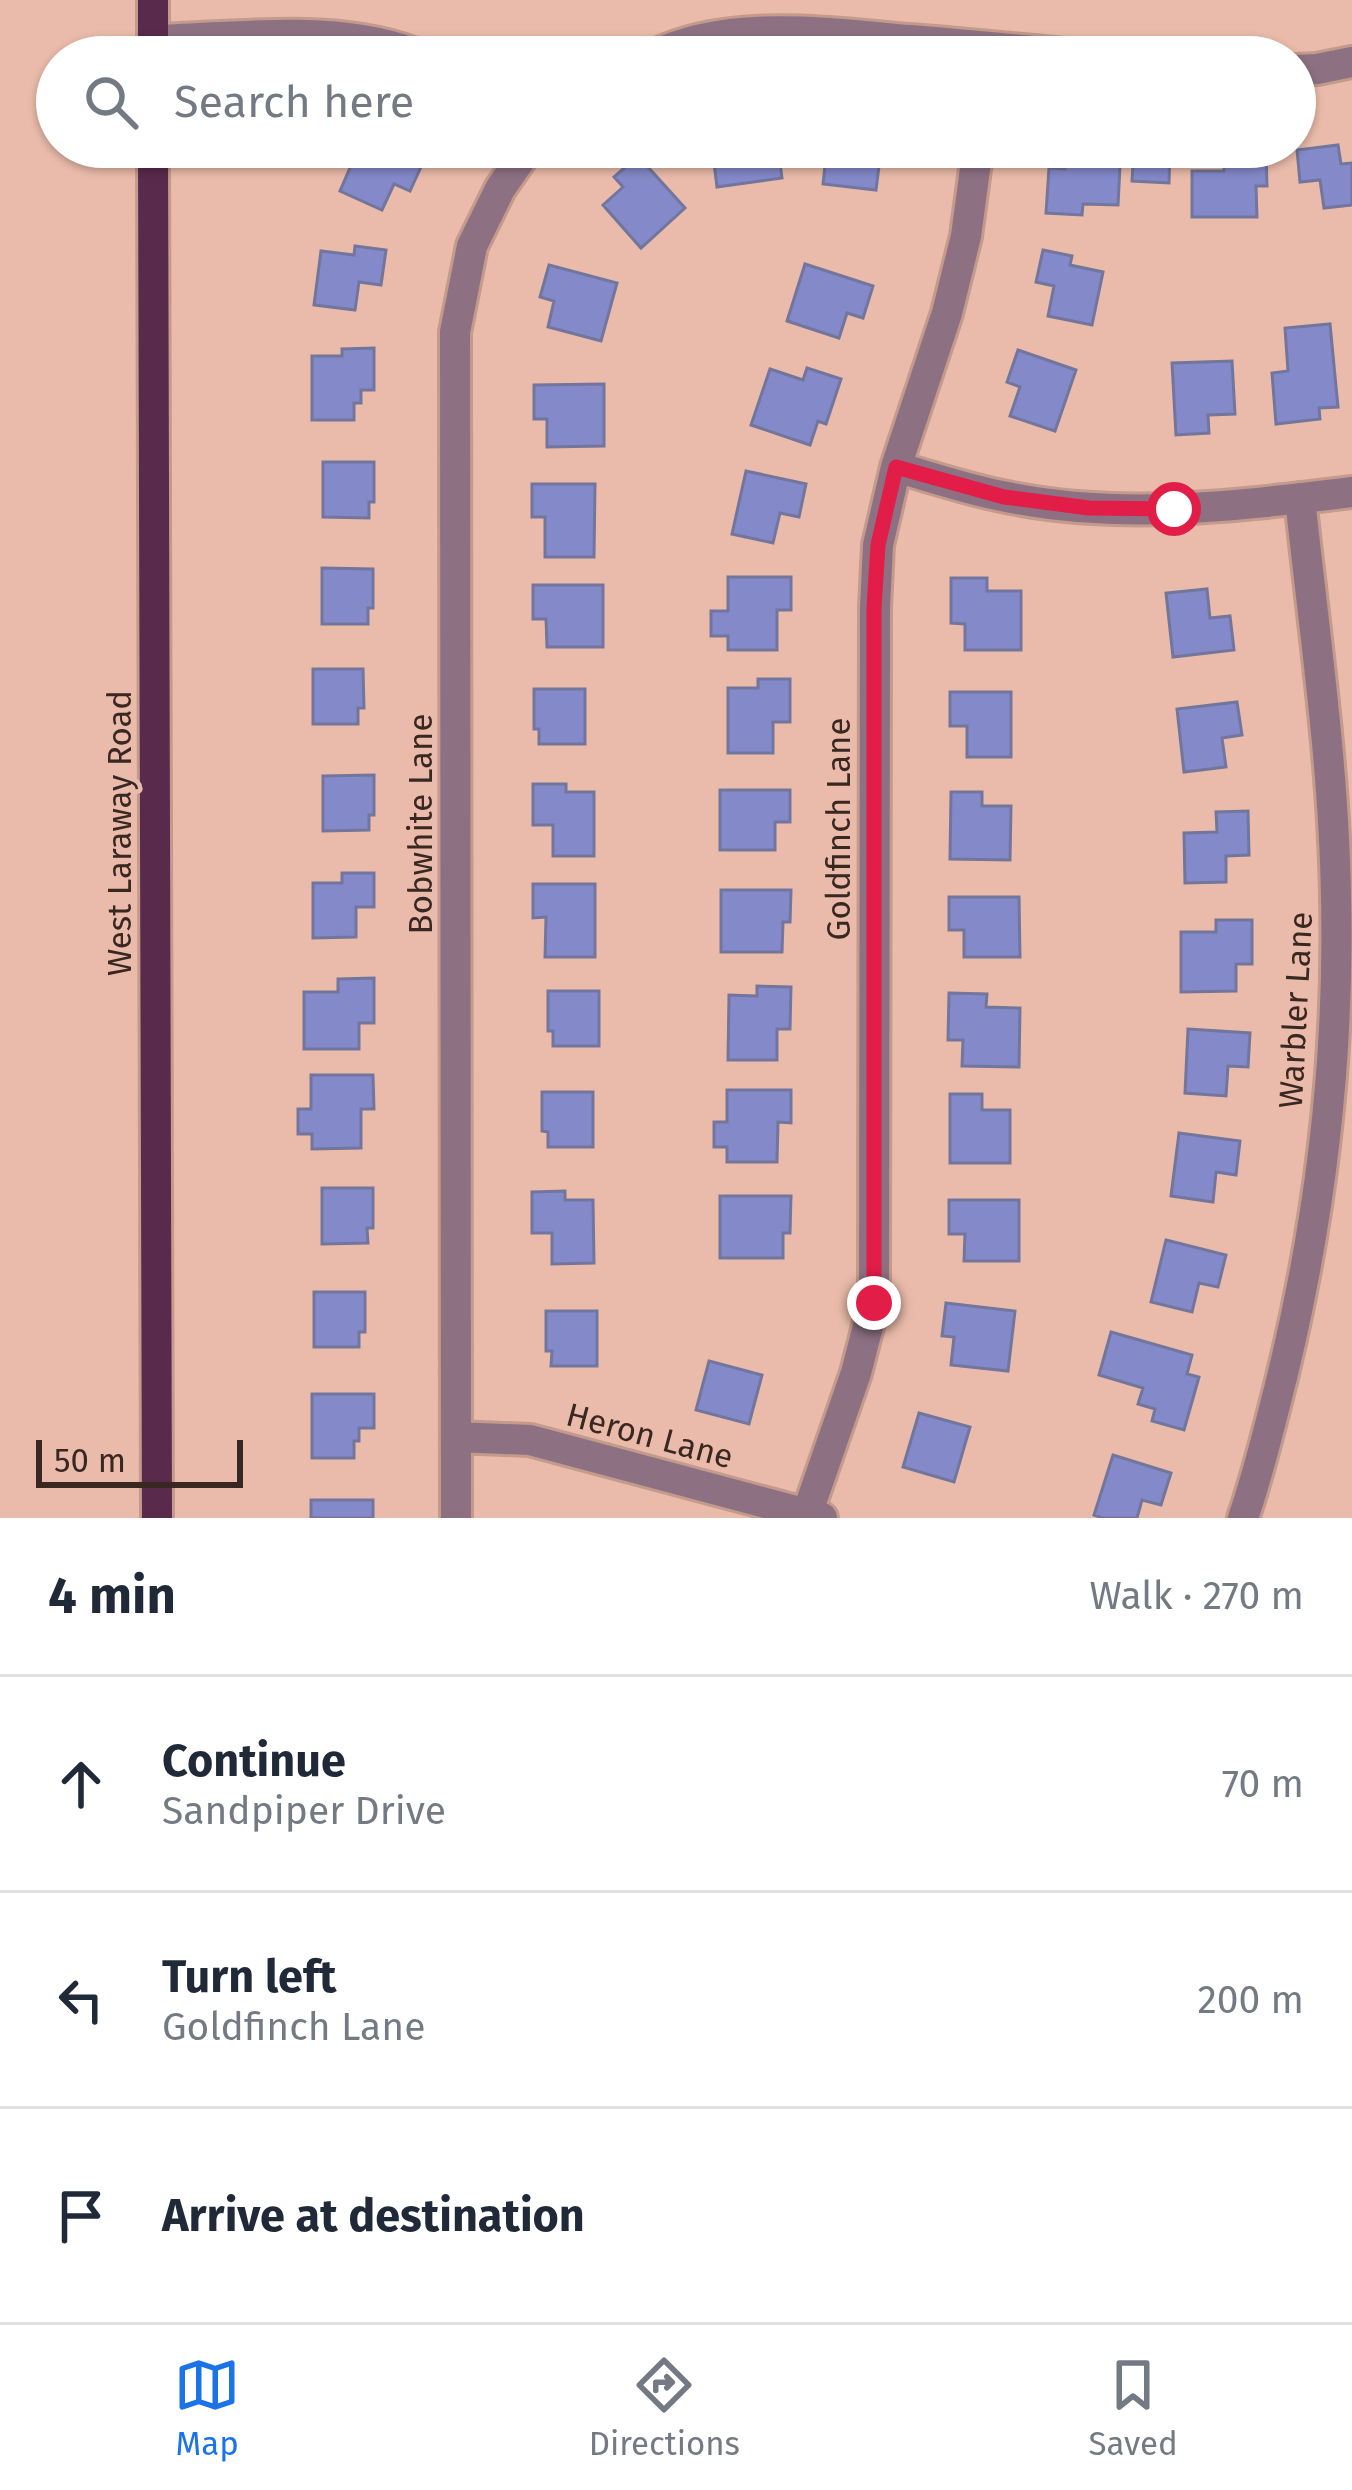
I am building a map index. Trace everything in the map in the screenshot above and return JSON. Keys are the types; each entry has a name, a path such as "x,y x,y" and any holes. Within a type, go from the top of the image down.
{"main road":[{"path":"153,0 153,36"},
{"name":"West Laraway Road","path":"154,168 157,1518"}],"street":[{"path":"723,36 746,31 846,36"},
{"path":"1316,69 1352,62"},
{"name":"Bobwhite Lane","path":"457,1518 455,332 472,246 514,168"},
{"name":"Goldfinch Lane","path":"814,1516 874,1303 874,608 878,545 896,467 952,294 975,168"},
{"path":"896,467 1004,497 1089,508 1174,509 1352,491"},
{"name":"Warbler Lane","path":"1243,1518 1289,1351 1318,1201 1334,1043 1336,898 1330,763 1300,498"},
{"name":"Heron Lane","path":"457,1437 530,1440 814,1516"}],"building":[{"path":"1338,145 1341,164 1352,163 1352,205 1324,208 1320,180 1300,182 1299,168 1316,168 1316,148"},
{"path":"350,168 420,168 410,191 394,184 382,210 340,191"},
{"path":"624,168 649,168 685,208 641,248 603,205 623,187 614,177"},
{"path":"715,168 781,168 782,178 717,187"},
{"path":"825,168 879,168 876,190 823,184"},
{"path":"1049,168 1120,168 1118,205 1083,204 1082,215 1046,213"},
{"path":"1133,168 1169,168 1169,183 1132,181"},
{"path":"1266,168 1267,186 1256,186 1257,217 1192,217 1192,171"},
{"path":"355,246 386,250 381,285 359,282 355,310 314,305 321,251 354,255"},
{"path":"1043,250 1072,256 1070,265 1103,272 1092,325 1048,316 1054,286 1036,282"},
{"path":"805,264 873,286 863,318 847,313 839,338 787,321"},
{"path":"549,265 617,283 601,341 548,327 554,301 540,297"},
{"path":"1330,324 1338,407 1319,408 1320,419 1276,424 1272,373 1288,371 1285,328"},
{"path":"374,348 374,390 361,390 361,403 354,403 354,420 312,420 312,356 342,356 342,349"},
{"path":"1018,350 1076,370 1055,431 1010,416 1020,387 1007,382"},
{"path":"1232,361 1235,414 1208,415 1209,433 1176,435 1172,363"},
{"path":"807,368 841,379 826,424 818,421 810,445 751,425 770,369 803,380"},
{"path":"604,384 604,446 547,447 547,419 534,419 534,385"},
{"path":"323,462 374,462 369,518 323,517"},
{"path":"746,471 806,484 799,517 780,513 773,543 732,534"},
{"path":"532,484 595,484 594,557 545,557 545,517 532,517"},
{"path":"322,568 373,569 368,624 322,624"},
{"path":"728,577 791,577 791,610 777,610 777,650 728,650 728,636 711,636 711,611 728,611"},
{"path":"951,578 987,578 987,591 1021,591 1021,650 965,650 965,624 951,623"},
{"path":"533,585 603,585 603,647 547,647 546,619 533,619"},
{"path":"1207,589 1210,618 1230,616 1234,650 1173,657 1166,593"},
{"path":"313,669 363,669 364,708 358,708 358,724 313,724"},
{"path":"758,679 790,679 790,722 773,722 773,753 728,753 728,688 758,688"},
{"path":"534,689 585,689 585,744 539,744 539,729 534,729"},
{"path":"950,692 1011,692 1011,757 967,757 967,726 950,726"},
{"path":"1237,702 1242,735 1222,738 1226,767 1184,772 1177,709"},
{"path":"374,775 374,815 369,815 369,830 323,831 323,776"},
{"path":"533,784 566,784 566,792 594,792 594,856 553,856 553,825 533,825"},
{"path":"720,790 790,790 790,822 775,822 775,850 720,850"},
{"path":"951,792 982,792 982,806 1011,806 1010,860 950,859"},
{"path":"1248,811 1249,855 1226,856 1226,882 1185,883 1184,833 1217,832 1216,812"},
{"path":"342,873 374,873 374,907 356,907 356,937 313,938 313,883 342,883"},
{"path":"533,884 595,884 595,957 545,957 546,917 533,918"},
{"path":"721,890 791,890 790,922 783,922 782,952 721,952"},
{"path":"949,897 1019,897 1020,957 964,957 964,930 949,930"},
{"path":"1216,920 1252,920 1252,964 1236,964 1236,991 1181,992 1181,932 1216,932"},
{"path":"374,978 374,1023 359,1023 359,1049 304,1049 304,992 338,992 338,979"},
{"path":"757,986 791,987 790,1029 777,1029 777,1060 728,1060 729,995 757,996"},
{"path":"548,991 599,991 599,1046 553,1046 553,1031 548,1031"},
{"path":"949,993 987,994 986,1007 1020,1008 1019,1067 962,1066 963,1040 948,1040"},
{"path":"1188,1029 1250,1033 1248,1067 1228,1066 1226,1096 1185,1093"},
{"path":"311,1075 373,1075 374,1109 361,1109 361,1148 312,1149 312,1134 298,1134 298,1109 311,1109"},
{"path":"727,1090 791,1090 791,1123 778,1122 777,1162 727,1162 727,1147 714,1147 714,1122 727,1122"},
{"path":"542,1092 593,1092 593,1147 548,1147 548,1132 542,1131"},
{"path":"950,1094 982,1094 982,1110 1010,1110 1010,1163 950,1163"},
{"path":"1179,1133 1240,1141 1236,1175 1216,1172 1213,1202 1171,1196"},
{"path":"322,1188 373,1188 373,1228 367,1228 368,1243 322,1244"},
{"path":"565,1191 565,1200 593,1200 594,1263 552,1264 552,1233 532,1233 532,1192"},
{"path":"720,1196 791,1196 790,1233 783,1233 783,1258 720,1258"},
{"path":"949,1200 1019,1200 1019,1261 964,1261 965,1234 949,1234"},
{"path":"1166,1240 1226,1255 1218,1287 1199,1283 1192,1312 1151,1302"},
{"path":"314,1292 365,1292 365,1332 359,1332 359,1347 314,1347"},
{"path":"946,1303 1015,1311 1008,1371 951,1365 954,1337 942,1336"},
{"path":"546,1311 597,1311 597,1366 551,1366 552,1351 546,1351"},
{"path":"1111,1332 1192,1355 1187,1374 1199,1377 1184,1430 1152,1421 1155,1409 1138,1404 1143,1388 1099,1375"},
{"path":"709,1361 762,1375 749,1424 696,1410"},
{"path":"312,1394 374,1394 374,1428 359,1428 354,1458 312,1458"},
{"path":"919,1413 970,1427 954,1482 903,1467"},
{"path":"1113,1455 1171,1473 1161,1505 1142,1500 1137,1518 1094,1515"},
{"path":"311,1500 373,1500 373,1518 311,1518"}],"route":[{"path":"874,1303 874,608 878,545 896,467 1004,497 1089,508 1174,509"}]}
